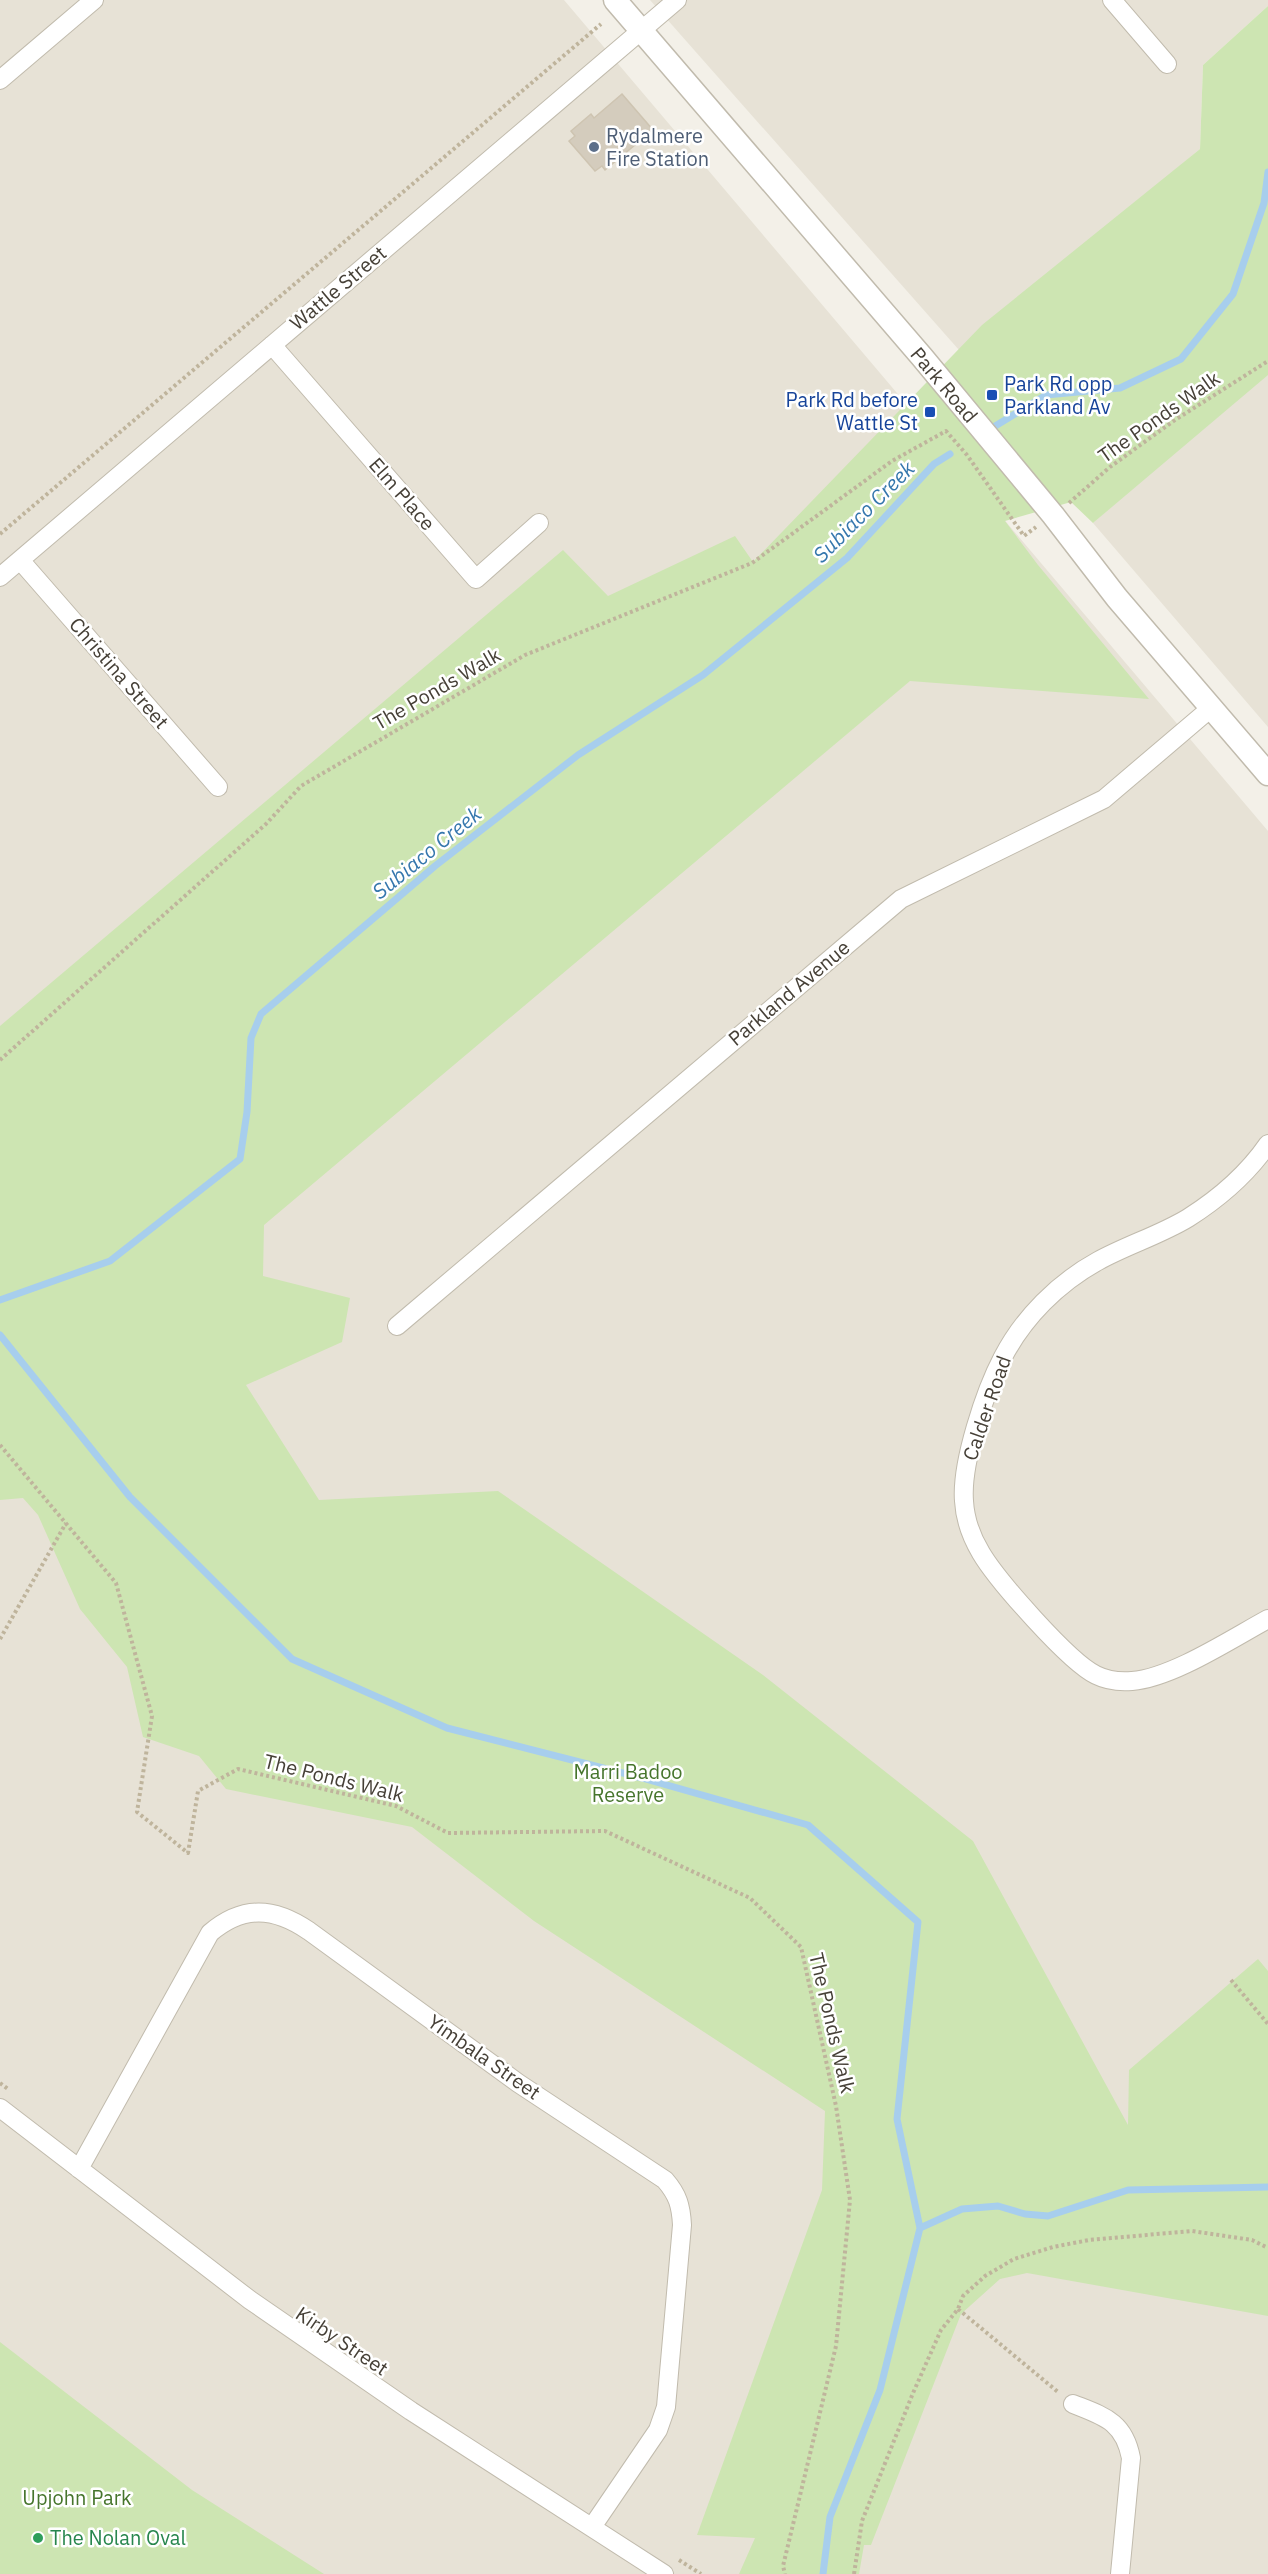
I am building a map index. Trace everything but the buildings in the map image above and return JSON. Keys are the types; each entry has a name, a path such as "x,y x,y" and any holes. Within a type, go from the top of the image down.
{"street":[{"path":"0,80 94,0"},
{"name":"Park Road","path":"615,0 929,366 1053,515 1117,598 1268,774"},
{"name":"Wattle Street","path":"0,577 677,0"},
{"path":"1112,0 1167,64"},
{"name":"Elm Place","path":"272,345 476,579 539,523"},
{"name":"Christina Street","path":"20,560 218,787"},
{"name":"Parkland Avenue","path":"397,1326 901,899 1104,799 1211,708"},
{"name":"Calder Road","path":"1268,1144 1244,1174 1204,1207 1172,1227 1079,1272 1059,1287 1027,1321 995,1374 969,1455 964,1479 964,1502 973,1538 991,1567 1068,1654 1097,1676 1131,1681 1147,1679 1180,1665 1268,1619"},
{"name":"Yimbala Street","path":"79,2169 210,1934 224,1922 242,1913 264,1912 283,1917 309,1931 518,2083 665,2180 676,2193 681,2207 682,2225 666,2407 658,2430 592,2527"},
{"name":"Kirby Street","path":"0,2108 250,2300 411,2411 664,2574"},
{"path":"1073,2404 1109,2419 1128,2443 1131,2457 1120,2574"}],"path":[{"name":"Wattle Street","path":"0,534 601,24"},
{"name":"The Ponds Walk","path":"1071,502 1110,467 1156,433 1268,362"},
{"name":"The Ponds Walk","path":"0,1060 266,824 301,786 525,655 752,563 892,461 946,431"},
{"name":"The Ponds Walk","path":"0,1445 116,1583 152,1716 137,1812 188,1853 198,1791 238,1769 396,1806 448,1833 605,1831 750,1898 801,1947 836,2106 850,2200 836,2346 783,2566 784,2574"},
{"path":"0,1639 66,1523"},
{"path":"1231,1980 1268,2024"},
{"path":"0,2083 17,2096"},
{"path":"854,2574 862,2521 913,2393 941,2330 958,2309 963,2296 985,2276 1014,2259 1053,2247 1089,2240 1192,2231 1252,2240 1268,2248"},
{"path":"958,2309 1073,2404"},
{"path":"674,2556 701,2574"}],"shaded area":[{"path":"0,0 564,0 1268,831 1268,2574 0,2574"},
{"path":"650,0 1268,0 1268,6 1203,65 1200,149 959,350"},
{"path":"1268,368 1268,727 1093,523"}],"green space":[{"name":"Marri Badoo Reserve","path":"1268,6 1268,375 1093,523 1071,502 1005,521 1038,565 1149,699 910,681 264,1225 263,1276 350,1298 342,1342 246,1385 319,1500 498,1491 763,1675 973,1841 1128,2125 1129,2070 1258,1959 1268,1971 1268,2316 1027,2273 1000,2279 961,2314 871,2545 864,2545 859,2574 739,2574 755,2538 697,2535 822,2190 825,2111 534,1921 412,1827 226,1789 199,1756 143,1737 127,1667 80,1609 38,1515 23,1498 0,1500 0,1026 563,550 608,596 735,536 753,562 982,325 1200,149 1203,65"},
{"name":"Upjohn Park","path":"0,2342 192,2490 324,2574 0,2574"}],"waterway":[{"name":"Subiaco Creek","path":"987,431 1046,395 1120,388 1181,359 1233,294 1264,203 1268,172"},
{"name":"Subiaco Creek","path":"0,1300 110,1261 240,1159 247,1112 251,1038 261,1014 435,866 578,755 703,675 847,558 934,464 950,454"},
{"path":"0,1335 130,1497 292,1659 447,1728 642,1778 808,1825 918,1922 897,2119 920,2228 962,2209 998,2206 1025,2214 1048,2216 1128,2190 1268,2187"},
{"path":"823,2574 830,2517 880,2390 920,2228"}],"place":[{"name":"Rydalmere Fire Station","path":"594,147"},
{"name":"Park Rd opp Parkland Av","path":"992,395"},
{"name":"Park Rd before Wattle St","path":"930,412"},
{"name":"The Nolan Oval","path":"38,2538"}]}
